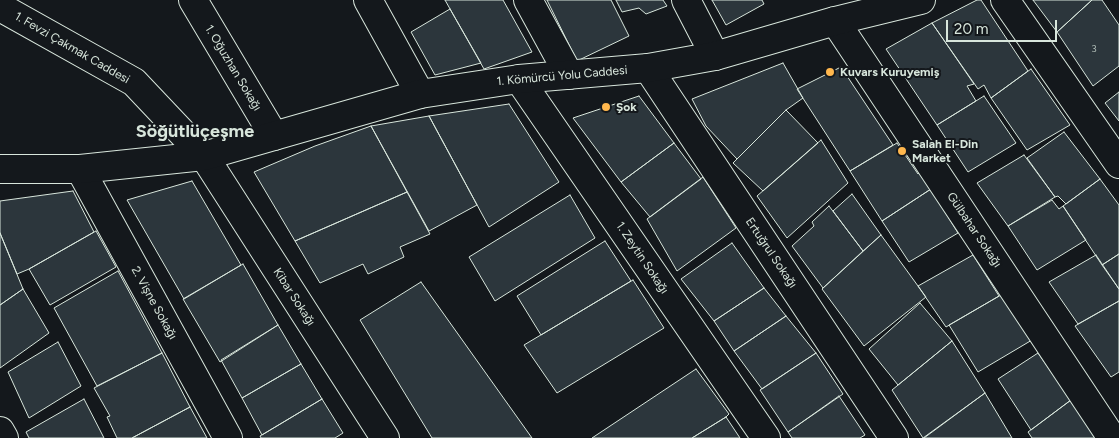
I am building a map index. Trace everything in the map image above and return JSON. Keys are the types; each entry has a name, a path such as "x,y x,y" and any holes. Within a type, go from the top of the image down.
{"street":[{"name":"1. Oğuzhan Sokağı","path":"193,0 274,136"},
{"path":"368,0 420,94"},
{"path":"528,0 569,75"},
{"path":"686,0 715,56"},
{"name":"1. Kömürcü Yolu Caddesi","path":"0,169 80,169 204,156 420,94 519,79 648,68 715,56 835,21 921,0"},
{"path":"1005,0 1119,164"},
{"name":"1. Fevzi Çakmak Caddesi","path":"0,7 134,82 204,156"},
{"name":"Gülbahar Sokağı","path":"835,21 1112,438"},
{"name":"Ertuğrul Sokağı","path":"648,68 894,438"},
{"name":"1. Zeytin Sokağı","path":"519,79 766,438"},
{"name":"Kibar Sokağı","path":"204,156 385,438"},
{"name":"2. Vişne Sokağı","path":"80,169 228,438"},
{"path":"0,431 4,438"}],"building":[{"path":"445,0 503,0 532,52 484,69"},
{"path":"547,0 611,0 629,36 577,61"},
{"path":"616,0 663,0 667,6 646,14 639,8 622,12"},
{"path":"712,0 762,0 764,4 726,25"},
{"path":"977,0 981,0 1028,71 991,98 984,85 978,89 932,23"},
{"path":"1033,0 1092,0 1057,32"},
{"path":"1092,0 1102,0 1119,25 1119,66 1093,86 1057,32"},
{"path":"450,9 481,63 435,75 411,32"},
{"path":"932,23 974,84 967,86 976,101 937,125 886,49"},
{"path":"783,63 803,98 786,110 737,159 706,126 692,99"},
{"path":"841,67 893,145 850,171 797,89"},
{"path":"1031,69 1070,125 1027,150 991,98"},
{"path":"1119,92 1119,121 1105,103"},
{"path":"639,96 674,143 621,182 573,118"},
{"path":"984,96 1016,143 968,172 937,125"},
{"path":"509,104 559,182 489,227 429,116"},
{"path":"786,110 818,143 763,191 733,163"},
{"path":"429,116 477,205 429,231 371,126"},
{"path":"371,126 407,192 295,241 254,172 315,146"},
{"path":"1064,132 1100,179 1066,204 1058,196 1055,197 1027,158"},
{"path":"821,140 848,183 787,238 757,196"},
{"path":"674,143 701,179 650,217 621,182"},
{"path":"897,143 918,174 920,172 931,189 882,221 850,171"},
{"path":"1024,155 1055,197 1008,226 977,183"},
{"path":"703,177 736,228 677,271 647,219"},
{"path":"1100,179 1119,205 1119,254 1102,265 1063,206"},
{"path":"192,181 241,265 184,299 127,200"},
{"path":"931,189 958,233 909,262 882,221"},
{"path":"73,191 94,232 17,274 0,233 0,201"},
{"path":"407,192 430,234 400,247 404,257 368,274 363,264 320,283 295,241"},
{"path":"852,194 881,235 863,251 833,211"},
{"path":"570,195 595,238 495,301 469,257"},
{"path":"1052,200 1059,209 1063,206 1086,240 1037,270 1008,226"},
{"path":"829,206 863,251 823,288 792,246 814,226 812,222"},
{"path":"96,231 116,267 50,305 29,269"},
{"path":"0,233 23,289 0,305"},
{"path":"881,235 926,297 864,346 822,289"},
{"path":"605,241 631,281 541,335 517,296"},
{"path":"732,243 764,288 714,321 681,279"},
{"path":"1119,254 1119,289 1102,265"},
{"path":"973,255 999,296 946,327 918,286"},
{"path":"1096,255 1119,289 1119,301 1078,324 1049,282"},
{"path":"243,264 278,325 220,362 183,299"},
{"path":"118,271 162,353 97,386 54,308"},
{"path":"633,280 664,328 557,393 524,345"},
{"path":"421,282 532,438 432,438 360,320"},
{"path":"764,288 786,316 734,351 714,321"},
{"path":"23,289 49,333 0,368 0,305"},
{"path":"1001,295 1032,340 978,372 949,325"},
{"path":"1119,301 1119,372 1111,377 1075,326"},
{"path":"920,303 952,341 898,385 869,349"},
{"path":"786,316 816,353 762,389 734,351"},
{"path":"278,325 301,364 242,398 221,360"},
{"path":"952,341 985,393 923,438 892,390"},
{"path":"58,342 81,386 29,418 8,372"},
{"path":"162,353 190,407 132,438 117,438 107,417 110,416 94,388"},
{"path":"816,353 843,394 788,432 760,390"},
{"path":"1038,353 1071,400 1031,430 998,379"},
{"path":"301,364 322,399 262,435 242,398"},
{"path":"696,369 729,414 726,417 692,438 592,438"},
{"path":"985,393 1012,438 924,438"},
{"path":"839,396 865,435 860,438 792,438 788,432"},
{"path":"84,399 104,438 29,438 26,432"},
{"path":"322,399 343,433 335,438 261,438 260,436"},
{"path":"1071,400 1097,438 1032,438 1028,432"},
{"path":"190,407 207,438 132,438"},
{"path":"726,417 740,438 692,438"}],"place":[{"name":"Kuvars Kuruyemiş","path":"830,72"},
{"name":"Şok","path":"606,107"},
{"name":"Salah El-Din Market","path":"902,151"}],"district":[{"name":"Söğütlüçeşme","path":"195,132"}]}
